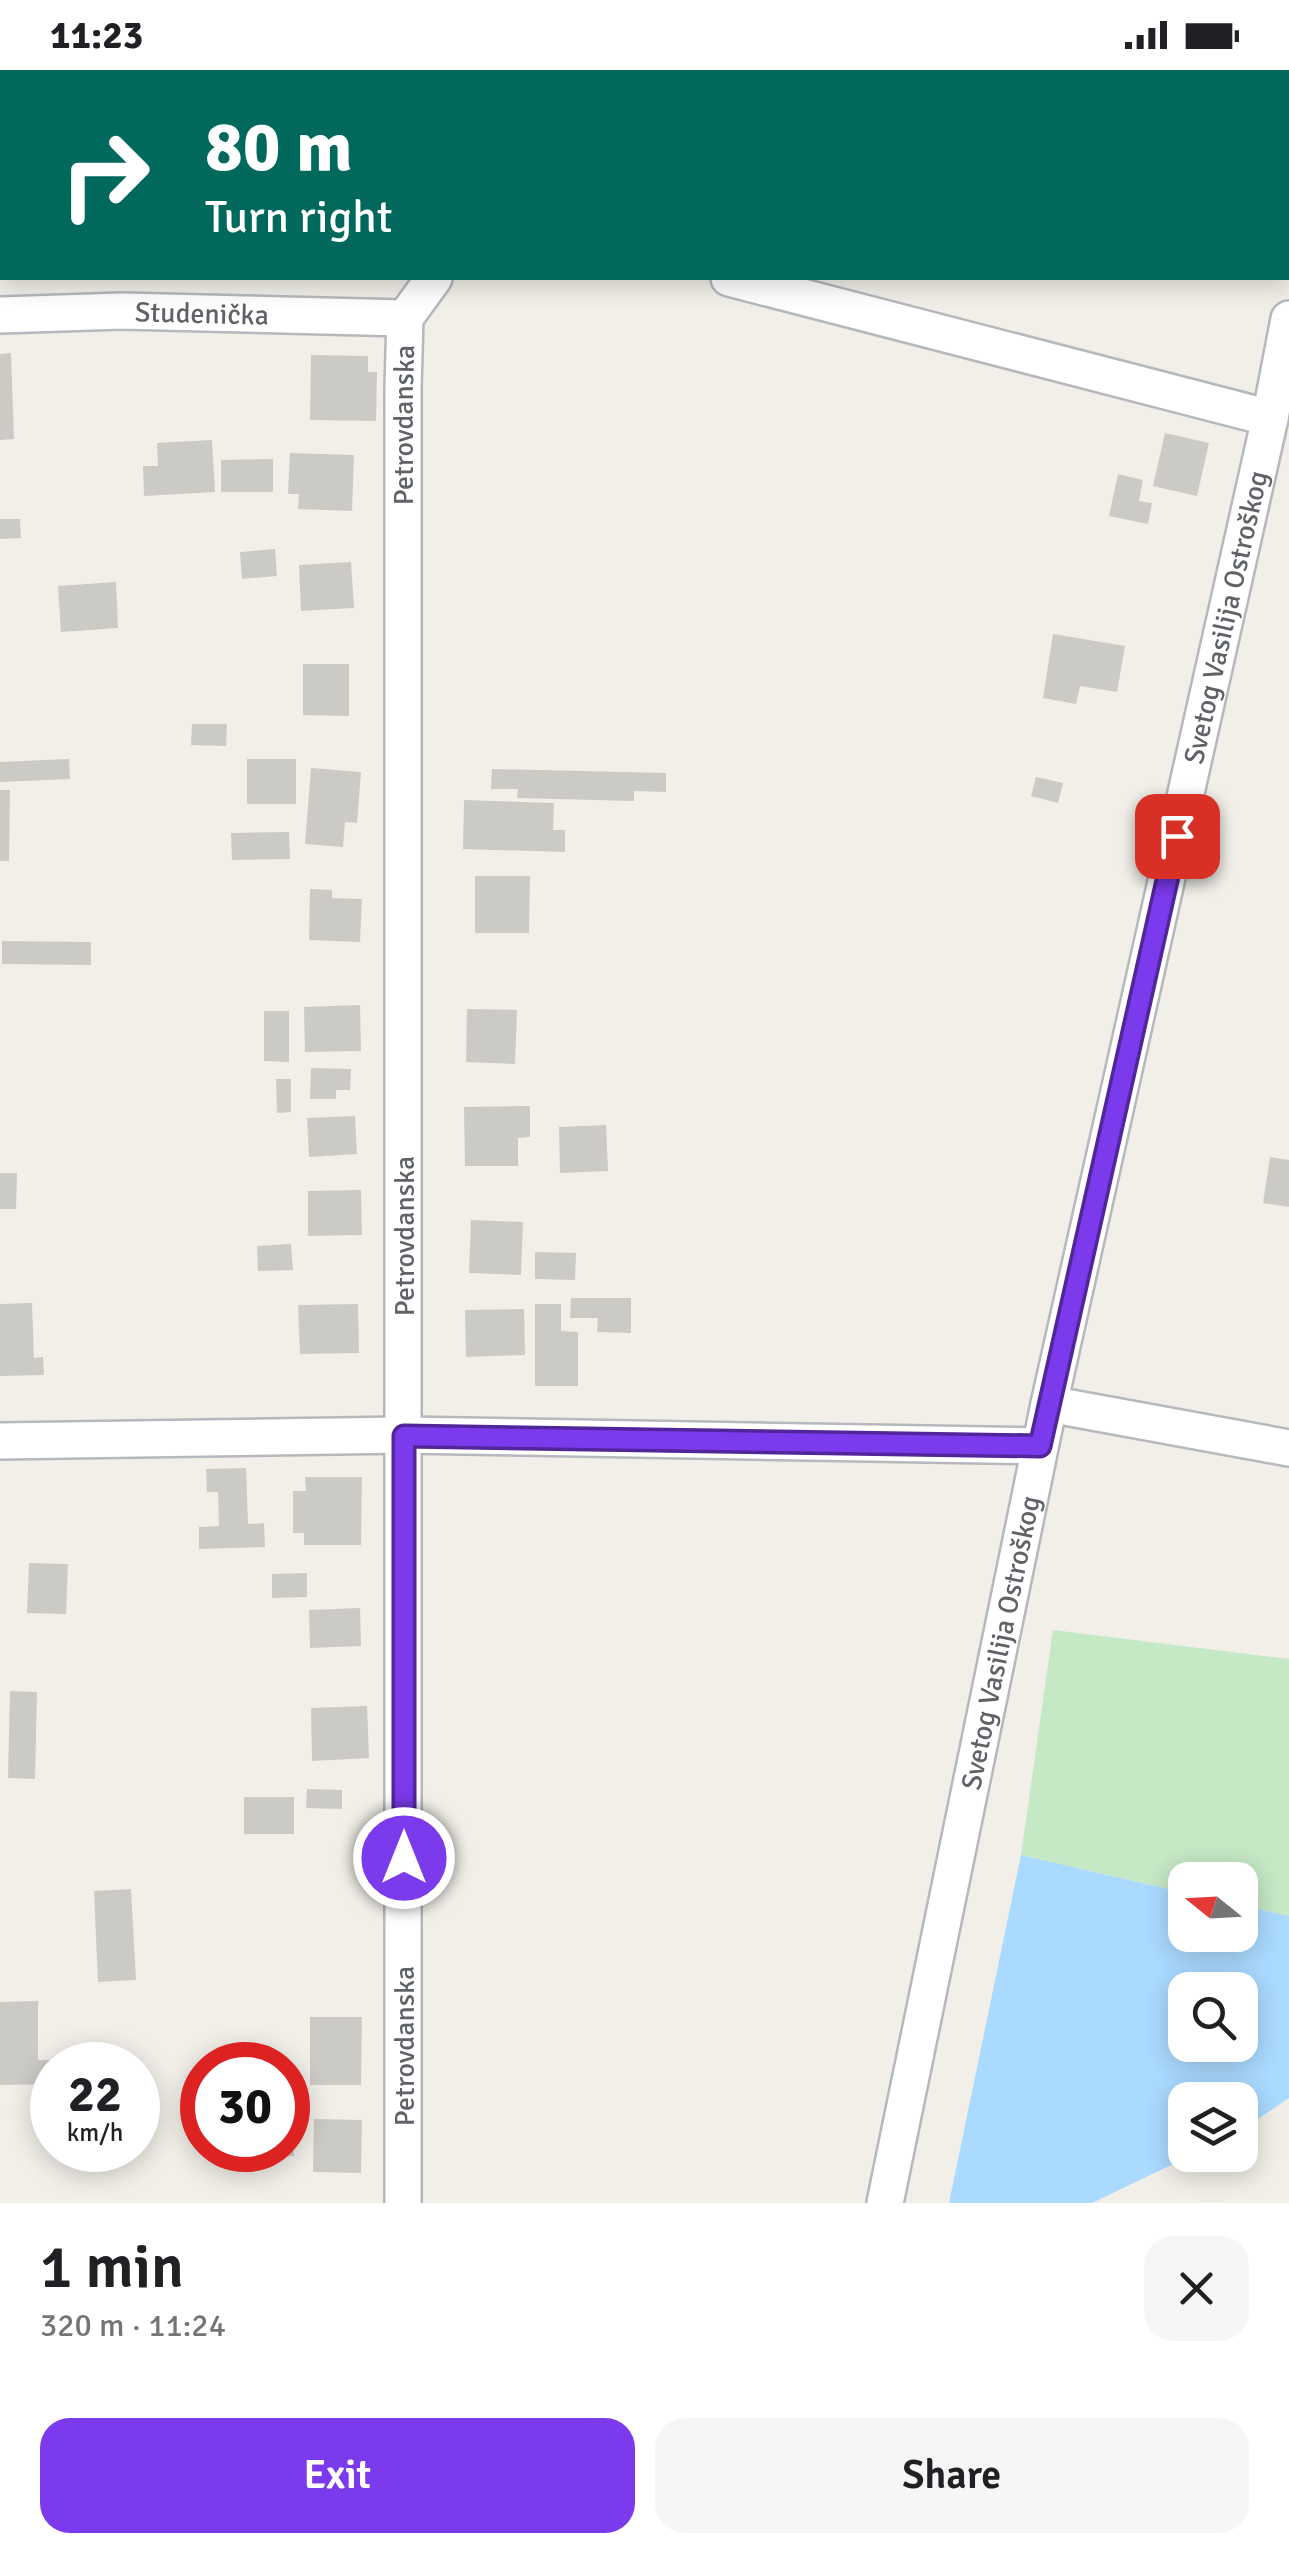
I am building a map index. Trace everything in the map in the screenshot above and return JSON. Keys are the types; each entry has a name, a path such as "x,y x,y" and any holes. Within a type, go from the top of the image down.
{"street":[{"name":"Petrovdanska","path":"403,2203 403,387 406,318 433,280"},
{"path":"737,280 1270,418"},
{"name":"Studenička","path":"0,315 122,312 406,318"},
{"name":"Svetog Vasilija Ostroškog","path":"885,2203 1049,1404 1289,319"},
{"path":"1049,1404 1289,1448"},
{"path":"0,1440 404,1436 1040,1446"}],"green space":[{"path":"1053,1630 1289,1659 1289,1916 1258,1909 1258,1862 1168,1862 1168,1889 1021,1855"}],"water":[{"path":"1021,1855 1168,1889 1168,1952 1258,1952 1258,1909 1289,1916 1289,2098 1258,2119 1258,2082 1168,2082 1168,2167 1092,2203 949,2203"}],"building":[{"path":"11,353 14,439 0,440 0,354"},
{"path":"311,355 368,356 368,372 377,372 376,421 310,420"},
{"path":"1165,433 1209,443 1197,496 1153,486"},
{"path":"212,440 215,492 144,496 143,466 158,466 157,443"},
{"path":"290,453 354,455 352,511 298,509 299,494 288,494"},
{"path":"273,459 273,492 221,492 221,460"},
{"path":"1118,474 1143,480 1139,501 1152,503 1148,524 1109,516"},
{"path":"0,519 20,519 21,538 0,539"},
{"path":"275,549 277,576 242,579 240,552"},
{"path":"351,562 354,608 301,611 299,565"},
{"path":"116,582 118,628 61,632 58,586"},
{"path":"1053,634 1125,646 1117,692 1080,686 1076,704 1043,698"},
{"path":"303,664 349,664 349,716 303,715"},
{"path":"192,724 227,724 226,746 191,745"},
{"path":"69,759 70,779 0,782 0,762"},
{"path":"247,759 296,759 296,804 247,804"},
{"path":"311,768 361,772 357,823 345,822 343,847 305,844"},
{"path":"492,769 666,773 666,792 634,791 634,801 517,798 518,789 491,789"},
{"path":"1036,777 1063,783 1058,803 1031,796"},
{"path":"0,790 10,790 9,861 0,861"},
{"path":"464,800 554,803 553,830 565,830 565,852 463,849"},
{"path":"289,832 290,859 232,860 231,833"},
{"path":"475,876 530,876 529,933 475,933"},
{"path":"310,889 332,890 332,898 362,899 360,942 309,940"},
{"path":"2,941 91,942 91,965 2,964"},
{"path":"360,1005 361,1051 305,1052 304,1007"},
{"path":"467,1009 517,1010 515,1064 466,1062"},
{"path":"264,1011 289,1011 289,1062 264,1061"},
{"path":"311,1068 351,1069 350,1090 336,1090 336,1099 310,1099"},
{"path":"276,1079 291,1079 291,1112 277,1113"},
{"path":"530,1106 530,1137 518,1138 518,1166 465,1166 464,1107"},
{"path":"355,1116 357,1154 309,1157 307,1118"},
{"path":"606,1125 608,1171 560,1173 559,1127"},
{"path":"1270,1157 1289,1160 1289,1207 1263,1203"},
{"path":"0,1173 17,1173 16,1209 0,1209"},
{"path":"361,1190 362,1235 308,1236 308,1191"},
{"path":"471,1220 523,1222 521,1275 469,1273"},
{"path":"291,1244 293,1270 258,1271 257,1246"},
{"path":"535,1252 576,1253 575,1280 535,1279"},
{"path":"571,1298 631,1298 631,1333 597,1332 598,1318 570,1318"},
{"path":"32,1303 34,1358 43,1357 44,1375 0,1376 0,1304"},
{"path":"358,1304 359,1353 300,1354 298,1305"},
{"path":"535,1304 561,1304 561,1331 578,1332 578,1386 535,1386"},
{"path":"524,1309 525,1355 466,1357 465,1310"},
{"path":"246,1468 248,1524 264,1523 265,1547 199,1549 199,1527 219,1526 218,1492 207,1492 206,1469"},
{"path":"305,1477 362,1477 361,1545 304,1545 304,1533 293,1533 293,1491 306,1491"},
{"path":"29,1563 68,1564 66,1614 27,1613"},
{"path":"307,1573 307,1597 272,1598 272,1574"},
{"path":"360,1608 361,1646 310,1648 309,1610"},
{"path":"10,1691 37,1692 35,1779 8,1778"},
{"path":"367,1706 369,1758 312,1761 311,1708"},
{"path":"307,1789 342,1790 342,1809 306,1808"},
{"path":"244,1797 294,1797 294,1834 244,1834"},
{"path":"131,1889 136,1980 98,1982 94,1891"},
{"path":"38,2001 38,2042 30,2042 30,2084 0,2085 0,2002"},
{"path":"310,2017 362,2017 361,2085 310,2085"},
{"path":"314,2119 362,2120 361,2173 313,2172"}],"route":[{"path":"404,1858 404,1436 1040,1446 1177,836"}]}
